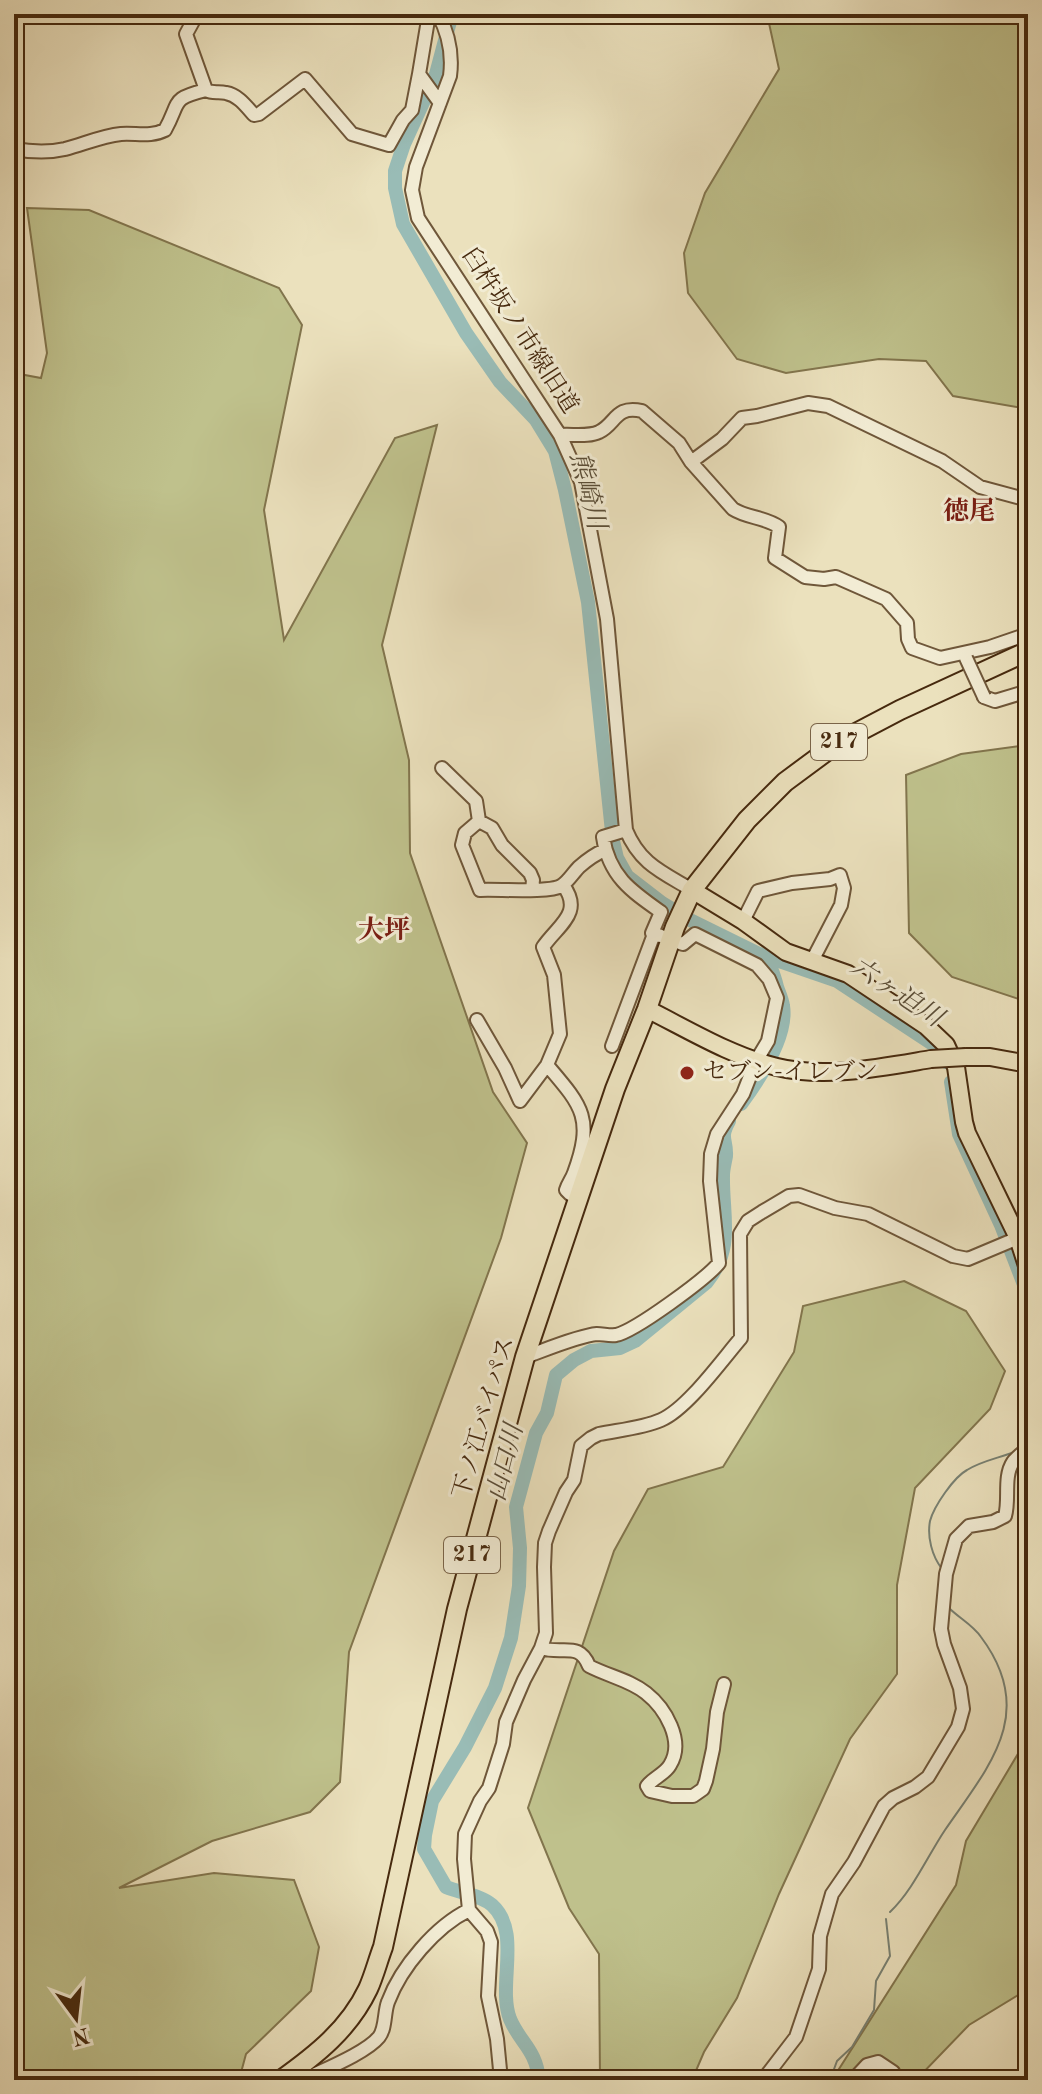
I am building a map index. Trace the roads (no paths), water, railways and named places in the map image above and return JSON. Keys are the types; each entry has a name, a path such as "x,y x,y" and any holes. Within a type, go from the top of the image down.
{"highway":[{"name":"217","path":"688,898 747,820 785,782 839,742 1028,651"},
{"name":"下ノ江バイパス","path":"281,2080 316,2055 343,2027 368,1989 383,1947 457,1609 525,1357 615,1089 650,973 688,898"}],"main road":[{"path":"688,898 743,921 786,952 848,974 926,1026 946,1045 956,1067 967,1133 1011,1240 1028,1269"},
{"path":"638,1016 765,1064 825,1072 966,1057 990,1057 1028,1064"}],"street":[{"path":"197,14 186,34 206,90 230,93 254,115 305,79 352,134 389,145 412,110 435,15"},
{"name":"臼杵坂ノ市線旧道","path":"435,15 449,42 452,60 450,76 437,99 416,167 412,190 418,218 560,435 581,482 607,619 624,831 646,862 688,898"},
{"path":"421,76 437,99"},
{"path":"14,149 35,152 62,150 123,134 155,135 165,130 179,99 206,90"},
{"path":"691,462 722,439 742,418 808,403 828,406 942,461 980,487 1028,500"},
{"path":"560,435 601,431 616,414 638,409 673,437 733,509 779,527 775,558 805,577 836,577 886,599 907,623 912,648 940,658 966,655 1028,634"},
{"path":"966,655 984,697 995,701 1028,691"},
{"path":"442,768 476,801 479,821"},
{"path":"479,821 465,833 462,845 480,890 553,889 563,885 605,843 624,831"},
{"path":"479,821 492,828 502,845 528,870 533,880 532,890"},
{"path":"525,1357 595,1334 617,1335 633,1328 696,1285 719,1263 710,1181 711,1154 717,1134 765,1064 777,998 769,979 757,965 695,934 683,944 668,935 652,933 661,912 615,872 605,843"},
{"path":"743,921 758,891 840,875 844,888 841,905 812,961"},
{"path":"477,1020 520,1101 547,1065 560,1034 554,975 543,947 565,922 570,910 572,900 563,885"},
{"path":"612,1046 638,1016"},
{"path":"547,1065 574,1097 581,1111 584,1139 566,1190 579,1197"},
{"path":"501,2080 488,1996 491,1942 487,1931 469,1910 465,1834 489,1788 503,1744 506,1722 546,1633 545,1543 574,1480 581,1446 599,1434 665,1419 741,1338 740,1234 748,1221 789,1196 799,1195 835,1208 868,1214 953,1256 968,1259 1011,1240"},
{"path":"717,1232 739,1239"},
{"path":"763,2080 796,2037 819,1969 820,1936 832,1894 854,1862 884,1806 928,1777 958,1727 963,1709 960,1688 941,1629 946,1574 956,1539 969,1526 993,1522 1005,1516 1012,1463 1028,1447"},
{"path":"541,1648 579,1652 586,1657 589,1666 645,1691 659,1707 672,1727 675,1744 670,1765 647,1786 658,1794 686,1797 703,1789 724,1684"},
{"path":"303,2080 379,2037 390,1997 417,1953 455,1916 469,1910"},
{"path":"853,2080 867,2065 878,2062 893,2072 892,2080"}],"waterway":[{"name":"熊崎川","path":"452,14 436,74 395,171 395,188 403,224 466,333 500,382 536,420 555,451 588,602 617,858 627,876 662,903 759,954 837,981 934,1045 946,1062"},
{"name":"山口川","path":"741,1104 770,1058 783,1018 783,1003 773,973 760,954"},
{"name":"六ヶ迫川","path":"951,1082 959,1134 1001,1225 1028,1295"},
{"name":"山口川","path":"539,2080 535,2061 510,2019 506,1991 506,1929 501,1916 492,1905 476,1896 446,1887 424,1849 425,1835 432,1801 465,1747 495,1688 511,1638 519,1586 520,1548 516,1507 536,1433 547,1413 556,1375 591,1351 620,1348 635,1341 707,1282 716,1269 724,1243 724,1136 729,1121"},
{"path":"942,1569 933,1552 929,1533 930,1521 940,1500 967,1470 1014,1452"},
{"path":"890,1912 913,1884 991,1761 1006,1715 1006,1690 998,1664 978,1633 949,1608"},
{"path":"830,2080 837,2061 852,2047 874,2010 876,1981 890,1956 886,1919"}],"place":[{"name":"セブン-イレブン","path":"687,1073"}],"district":[{"name":"徳尾","path":"969,512"},
{"name":"大坪","path":"384,931"}]}
